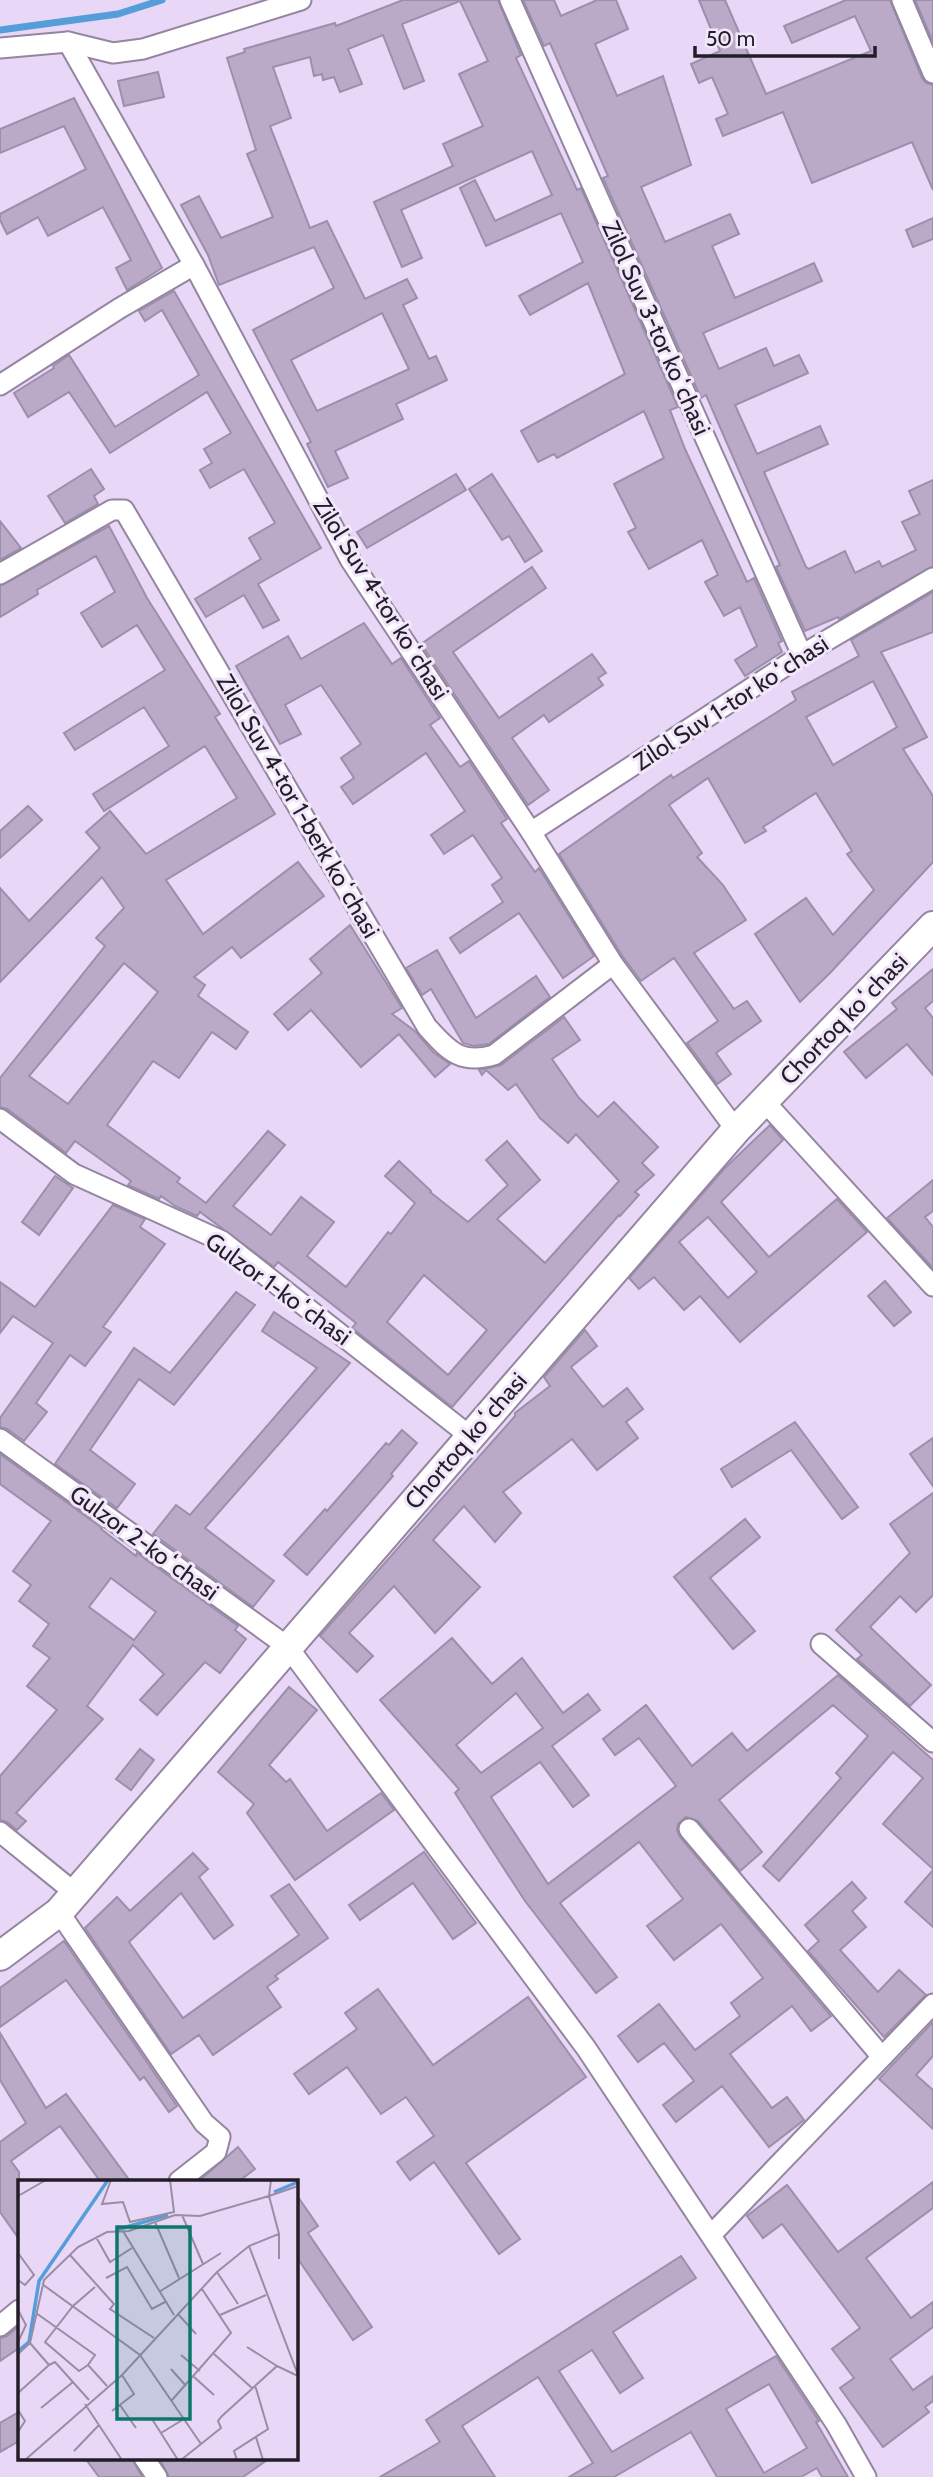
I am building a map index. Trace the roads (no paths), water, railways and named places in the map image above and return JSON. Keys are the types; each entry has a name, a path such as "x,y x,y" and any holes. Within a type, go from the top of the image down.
{"main road":[{"name":"Chortoq koʻchasi","path":"0,1956 67,1902 736,1130 933,926"}],"street":[{"path":"0,48 68,42 113,53 143,49 301,0"},
{"name":"Zilol Suv 3-tor koʻchasi","path":"510,0 802,655"},
{"path":"902,0 933,73"},
{"name":"Zilol Suv 4-tor koʻchasi","path":"68,42 194,265 351,561 531,832 613,964 736,1130"},
{"path":"0,385 120,308 194,265"},
{"name":"Zilol Suv 4-tor 1-berk koʻchasi","path":"0,574 112,510 124,509 427,1027 449,1051 466,1058 479,1059 494,1055 613,964"},
{"name":"Zilol Suv 1-tor koʻchasi","path":"531,832 802,655 933,578"},
{"path":"764,1101 933,1286"},
{"name":"Gulzor 1-koʻchasi","path":"0,1119 74,1174 222,1241 471,1437"},
{"name":"Gulzor 2-koʻchasi","path":"0,1439 288,1647 586,2048 836,2424 863,2476"},
{"path":"821,1644 933,1742"},
{"path":"689,1829 883,2057"},
{"path":"0,1832 67,1902 204,2123 220,2137 216,2152 180,2180"},
{"path":"711,2235 933,2004"},
{"path":"0,2326 18,2311"},
{"path":"145,2460 157,2477"}],"waterway":[{"path":"0,30 118,14 162,0"}]}
